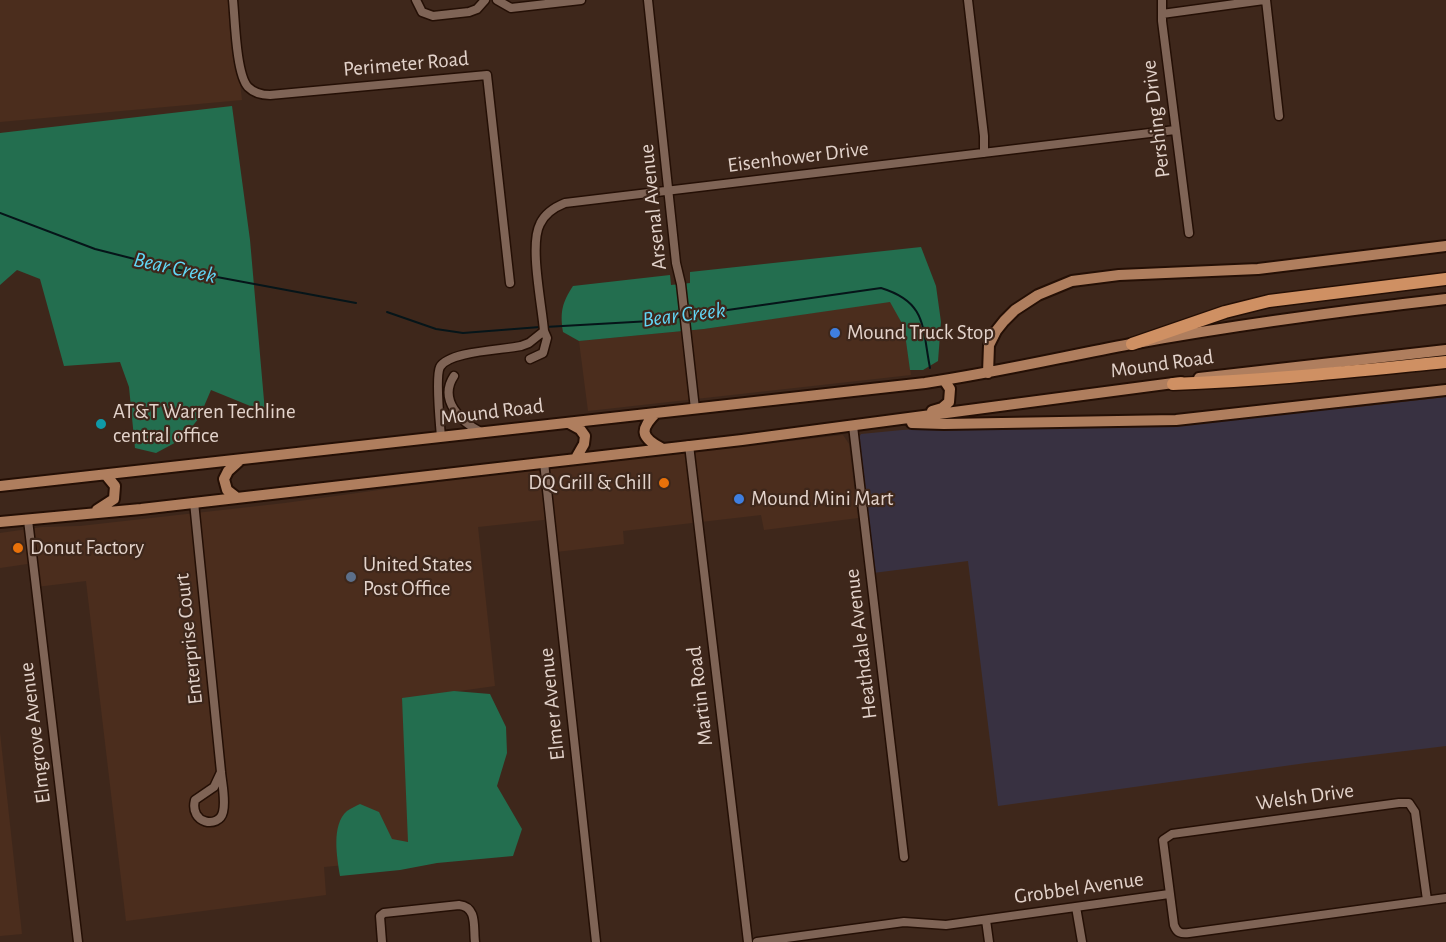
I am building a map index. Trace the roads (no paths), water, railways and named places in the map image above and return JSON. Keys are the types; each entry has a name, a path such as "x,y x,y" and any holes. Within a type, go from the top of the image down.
{"highway":[{"path":"1132,344 1225,312 1269,301 1446,279"},
{"path":"1173,384 1263,380 1446,362"}],"main road":[{"path":"988,373 989,345 1004,321 1038,295 1072,281 1119,275 1258,269 1446,246"},
{"name":"Mound Road","path":"0,486 944,380 1132,344 1352,310 1446,299"},
{"name":"Mound Road","path":"0,522 89,514 853,426 1173,384 1202,377 1446,350"},
{"path":"906,419 942,408 949,402 950,389 944,380"},
{"name":"Mound Road","path":"885,422 944,424 1176,420 1446,390"},
{"path":"656,413 645,427 644,434 649,442 661,448"},
{"path":"569,423 580,429 585,436 584,444 576,458"},
{"path":"236,497 227,490 224,479 228,471 239,460"},
{"path":"89,514 108,505 114,499 115,486 106,475"}],"street":[{"name":"Perimeter Road","path":"232,0 241,73 249,89 259,94 270,95 487,75 510,283"},
{"path":"416,0 422,12 433,16 472,12 485,0"},
{"path":"497,0 511,8 580,0"},
{"name":"Arsenal Avenue","path":"648,0 676,263 695,409"},
{"path":"968,0 984,153"},
{"name":"Pershing Drive","path":"1162,0 1175,130 1189,234"},
{"path":"1162,14 1265,0 1279,116"},
{"name":"Eisenhower Drive","path":"530,359 539,356 545,349 547,338 544,331 537,258 540,223 549,212 572,201 1175,130"},
{"path":"441,437 437,380 444,362 456,356 520,346 529,343 544,331"},
{"path":"454,376 449,398 456,414 467,425 481,433"},
{"name":"Heathdale Avenue","path":"853,426 904,857"},
{"name":"Martin Road","path":"689,445 748,942"},
{"name":"Elmer Avenue","path":"544,462 596,942"},
{"name":"Enterprise Court","path":"194,502 221,772 224,807 222,816 214,821 202,820 194,811 195,800 214,788 221,772"},
{"name":"Elmgrove Avenue","path":"28,520 78,942"},
{"name":"Welsh Drive","path":"1170,894 1163,844 1163,840 1168,835 1405,802 1413,805 1415,812 1427,900"},
{"name":"Grobbel Avenue","path":"757,942 890,923 940,926 1170,894 1174,927 1178,932 1184,934 1446,897"},
{"path":"382,942 380,916 389,911 464,906 473,913 475,942"},
{"path":"1076,907 1082,942"},
{"path":"986,920 989,942"}],"waterway":[{"name":"Bear Creek","path":"0,213 95,249 174,269 356,303"},
{"name":"Bear Creek","path":"545,327 651,321 881,288 896,294 915,309 923,328 930,368"},
{"name":"Bear Creek","path":"387,312 436,329 463,333 540,327"}],"place":[{"name":"Mound Truck Stop","path":"835,333"},
{"name":"AT&T Warren Techline central office","path":"101,424"},
{"name":"DQ Grill & Chill","path":"664,483"},
{"name":"Mound Mini Mart","path":"739,499"},
{"name":"Donut Factory","path":"18,548"},
{"name":"United States Post Office","path":"351,577"}]}
